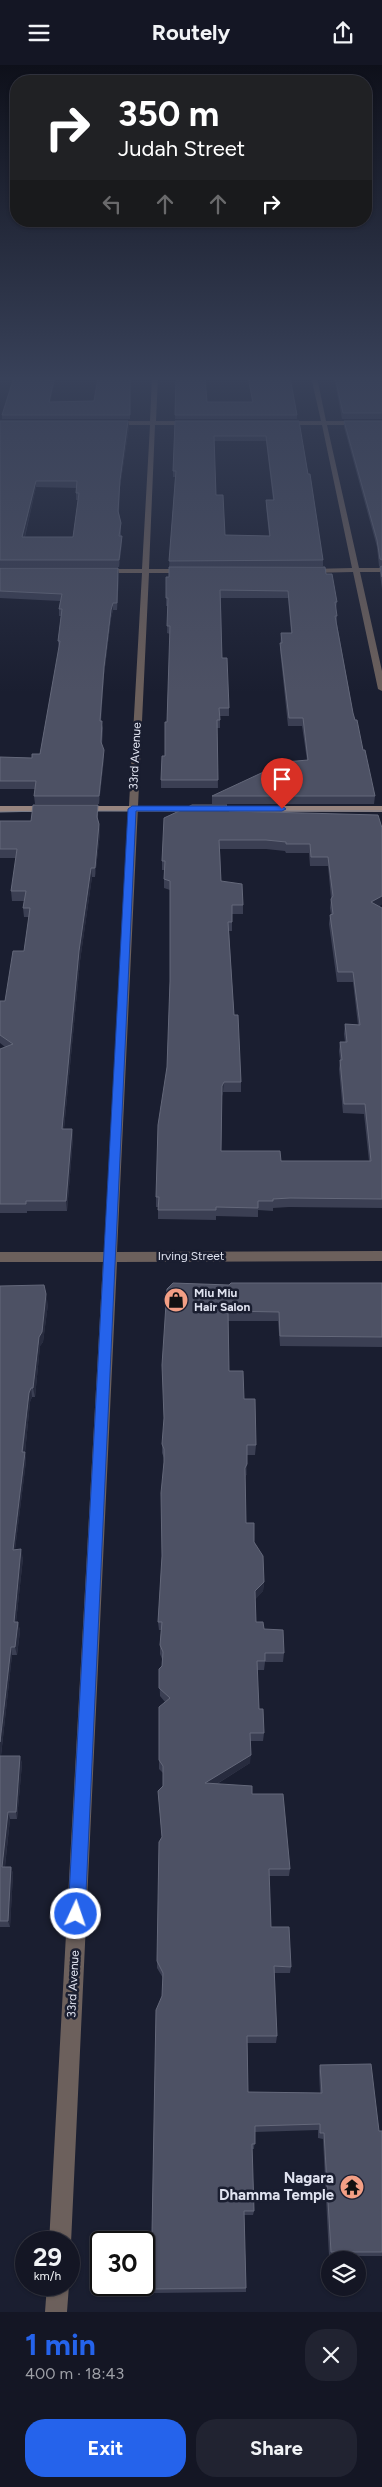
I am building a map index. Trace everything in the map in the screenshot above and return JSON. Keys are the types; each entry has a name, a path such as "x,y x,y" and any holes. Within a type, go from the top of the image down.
{"street":[{"name":"33rd Avenue","path":"61,2231 149,482"},
{"path":"337,482 382,689"},
{"path":"96,571 194,571"},
{"path":"299,571 382,571"},
{"path":"0,809 382,809"},
{"path":"208,809 235,817 312,819"},
{"name":"Irving Street","path":"0,1257 382,1256"},
{"path":"56,2312 57,2296"}],"building":[{"path":"0,482 36,482 22,537 73,537 79,493 76,493 77,482 120,482 118,511 121,523 119,536 122,536 119,560 0,560"},
{"path":"175,482 216,482 216,495 223,495 225,535 270,536 266,500 274,500 272,482 311,482 323,560 169,561"},
{"path":"361,482 382,482 382,560 380,559 377,540"},
{"path":"169,567 325,567 326,574 332,574 337,602 335,602 337,616 335,616 353,713 355,720 357,720 363,750 365,750 375,796 212,796 285,762 308,760 303,718 289,718 280,643 282,643 281,633 292,633 288,591 220,590 222,658 227,658 229,708 219,708 220,720 217,720 218,780 161,780 162,756 165,756 165,722 167,722 170,626 167,626 168,598 166,598 166,577 169,577"},
{"path":"0,568 118,568 117,603 113,603 111,610 104,667 100,721 102,721 101,742 104,750 99,796 34,796 36,781 0,781 0,757 32,758 32,754 40,754 60,641 58,641 62,609 59,609 62,594 0,591"},
{"path":"33,805 98,805 97,817 99,824 95,868 91,868 79,951 62,1129 72,1129 66,1201 26,1201 26,1204 0,1204 0,1049 13,1044 0,1035 0,1001 5,1001 13,951 24,951 30,908 23,908 26,891 11,891 17,849 0,849 0,821 31,821"},
{"path":"192,805 227,805 225,807 229,811 378,815 382,828 382,896 371,902 382,908 382,1199 290,1198 258,1201 258,1208 216,1207 216,1210 158,1210 159,1197 156,1197 158,1125 167,1067 170,981 170,881 164,879 165,861 162,861 164,818","holes":["219,840 286,842 286,844 310,844 311,857 328,857 333,896 331,899 333,914 330,915 338,972 353,972 360,1025 345,1024 347,1042 340,1042 344,1104 365,1104 371,1161 281,1161 280,1151 221,1151 222,1086 224,1082 241,1082 238,1015 234,1015 228,922 232,922 232,905 243,905 242,884 221,881"]},
{"path":"173,1283 229,1285 231,1283 382,1283 382,1337 280,1336 279,1312 228,1311 229,1371 243,1371 244,1399 255,1399 256,1445 247,1445 247,1464 245,1468 246,1523 254,1523 254,1542 263,1556 264,1582 255,1591 256,1622 263,1622 264,1629 283,1630 284,1653 265,1653 265,1661 257,1661 259,1709 263,1709 264,1733 250,1733 251,1755 205,1783 252,1786 252,1794 283,1794 290,1869 269,1869 271,1927 289,1927 291,1967 274,1966 277,2036 247,2036 248,2092 322,2093 320,2065 371,2064 379,2131 382,2131 382,2252 331,2251 324,2133 320,2133 320,2124 255,2126 255,2144 252,2144 254,2211 244,2211 246,2288 155,2289 155,2231 152,2231 156,2010 162,1996 163,1973 157,1961 159,1842 162,1837 158,1791 163,1786 163,1766 159,1760 159,1707 170,1698 159,1688 159,1669 162,1666 163,1652 160,1645 162,1622 158,1622 162,1556 161,1493 164,1462 162,1444 164,1418 162,1365 167,1289"},
{"path":"44,1285 46,1294 42,1332 39,1337 33,1388 31,1388 29,1393 22,1452 25,1452 13,1550 21,1549 14,1622 18,1622 15,1647 11,1647 0,1742 0,1286"},
{"path":"0,1756 20,1756 16,1812 8,1812 2,1867 11,1867 8,1921 0,1921"}],"tram line":[{"path":"0,812 45,811"},
{"path":"85,811 192,811"},
{"path":"222,811 382,811"}],"place":[{"name":"Miu Miu Hair Salon","path":"176,1300"},
{"name":"Nagara Dhamma Temple","path":"352,2187"}],"route":[{"path":"76,1914 132,809 282,809"}]}
